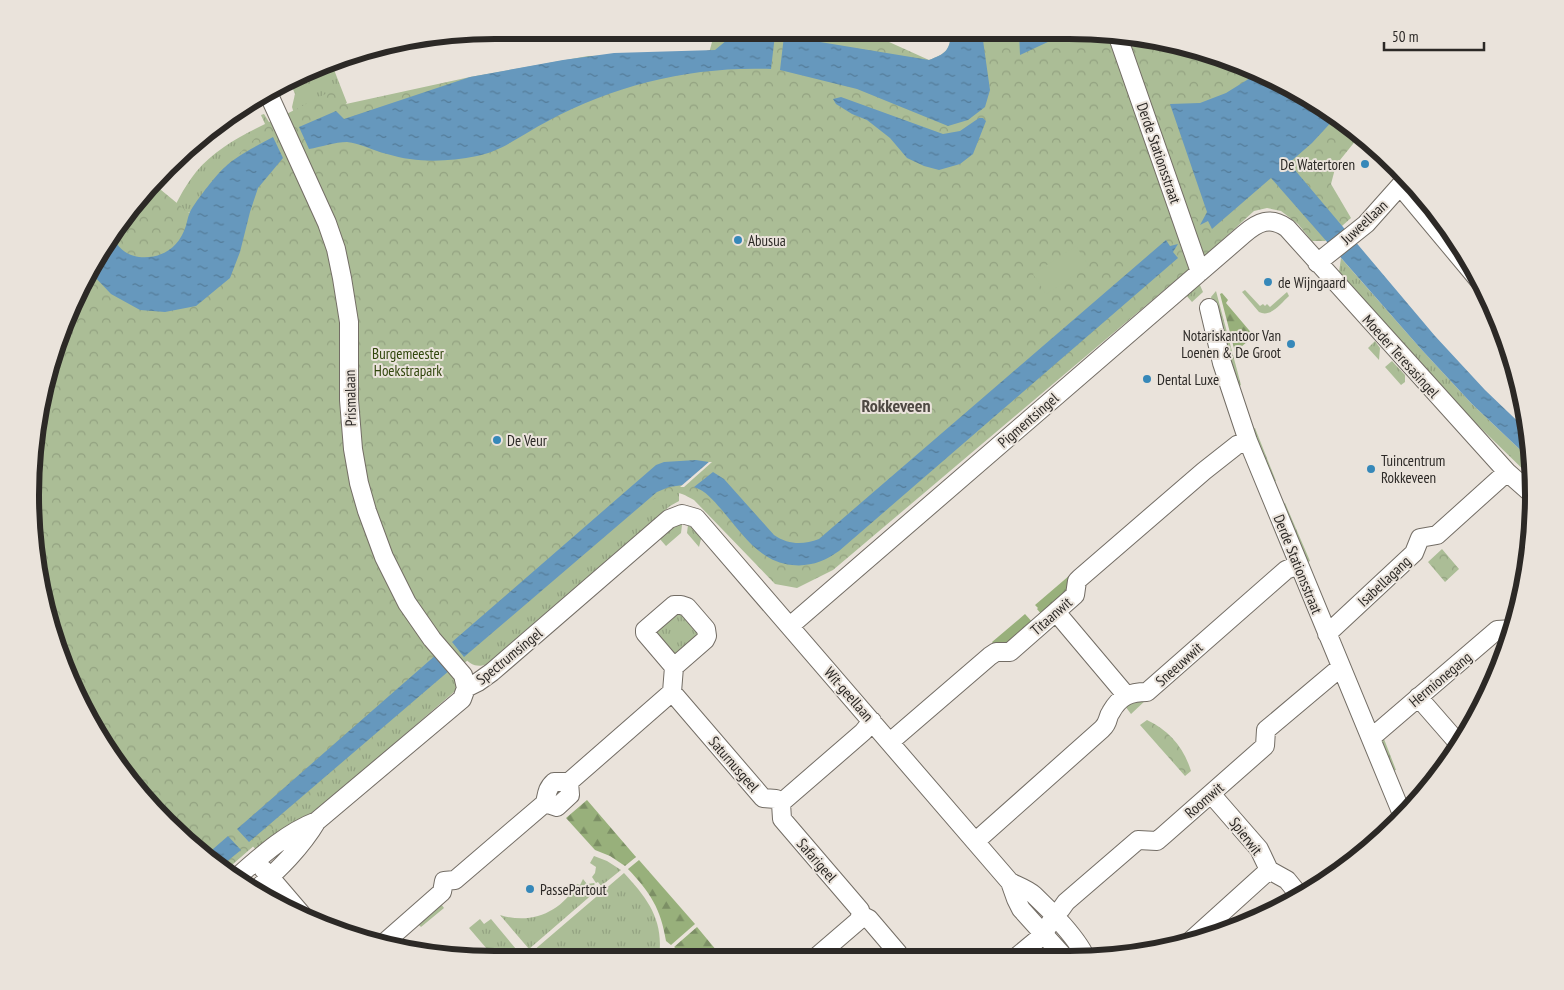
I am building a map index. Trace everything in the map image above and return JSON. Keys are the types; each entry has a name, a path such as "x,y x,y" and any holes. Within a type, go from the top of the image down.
{"street":[{"name":"Derde Stationsstraat","path":"1120,42 1200,272"},
{"name":"Prismalaan","path":"270,98 327,223 336,249 349,322 349,400 353,449 359,483 375,536 395,579 418,620 464,682"},
{"name":"Juweellaan","path":"1317,264 1366,224 1403,184"},
{"name":"Pigmentsingel","path":"790,626 1254,226 1270,222"},
{"name":"Moeder Teresasingel","path":"1270,222 1275,222 1287,228 1317,264 1507,472 1525,488"},
{"name":"Derde Stationsstraat","path":"1209,308 1222,363 1248,441 1400,809"},
{"name":"Titaanwit","path":"890,742 990,656 996,652 1010,652 1076,595 1077,581 1080,578 1204,471 1237,445 1248,441"},
{"name":"Isabellagang","path":"1327,634 1414,553 1420,538 1437,536 1507,472"},
{"name":"Wit-geellaan","path":"682,514 696,518 1010,882 1034,896 1054,916 1082,951"},
{"name":"Spectrumsingel","path":"241,873 302,828 317,822 462,699 464,682 478,682 492,672 669,519 682,514"},
{"name":"Sneeuwwit","path":"1126,695 1132,692 1147,692 1286,570 1298,564"},
{"path":"976,841 1102,729 1108,722 1109,714 1126,695 1056,612"},
{"name":"Hermionegang","path":"1371,738 1498,630 1505,630"},
{"path":"389,939 442,892 444,881 455,880 545,803 548,788 554,782 569,782 672,692 674,667"},
{"name":"Roomwit","path":"1043,935 1054,916 1066,902 1138,840 1157,841 1212,795 1265,746 1266,730 1335,672 1342,670"},
{"name":"Saturnusgeel","path":"672,692 763,798 776,799 781,803"},
{"path":"1418,697 1454,738"},
{"path":"781,803 858,736 872,721"},
{"name":"Spierwit","path":"1212,795 1259,849 1269,870 1287,880 1296,891"},
{"name":"Safarigeel","path":"781,803 782,819 860,910 861,914 868,919 896,951"},
{"name":"Spectrumsingel","path":"260,886 285,863 309,836 317,822"},
{"path":"257,860 293,904"},
{"path":"1201,932 1269,870"},
{"name":"Wit-geellaan","path":"1010,882 1021,908 1058,951"},
{"path":"823,951 858,921 861,914"},
{"path":"1024,951 1043,935"}],"green space":[{"name":"Burgemeester Hoekstrapark","path":"713,39 882,39 929,60 946,51 950,39 1069,39 1129,43 1187,54 1244,73 1271,86 1322,116 1356,140 1336,165 1331,184 1351,218 1325,241 1312,241 1298,224 1281,211 1267,208 1254,211 1208,253 833,570 797,588 775,584 694,500 673,492 652,500 231,866 172,818 133,773 100,723 86,697 73,670 54,613 43,555 40,525 40,465 43,435 54,377 63,348 73,320 100,267 133,217 158,187 189,213 220,172 273,121 337,88 346,104 470,77 588,56 709,53"},
{"path":"333,68 347,103 340,107 295,117 292,107 295,94 292,87"},
{"path":"264,114 269,122 273,121 290,155 165,226 183,191 203,164 219,150 265,124 261,115"},
{"path":"1076,246 1089,266 1046,294 1033,274"},
{"path":"1341,258 1472,404 1523,452 1524,470 1452,400 1339,272"},
{"path":"1199,283 1203,292 1192,302 1185,294"},
{"path":"1245,290 1260,306 1267,304 1270,307 1287,292 1289,296 1272,311 1263,313 1259,312 1242,292"},
{"path":"1216,291 1241,385 1235,389 1211,297"},
{"path":"1222,293 1228,300 1226,303 1254,336 1235,352 1220,294"},
{"path":"1375,341 1380,348 1379,360 1368,348"},
{"path":"1392,361 1405,375 1405,382 1401,385 1385,367"},
{"path":"1255,428 1276,481 1270,483 1249,430"},
{"path":"679,488 679,501 670,506 487,664 474,665 464,657 657,492"},
{"path":"1285,503 1310,561 1304,564 1281,505"},
{"path":"677,525 682,525 681,533 666,546 659,538"},
{"path":"688,525 702,535 699,547 687,533"},
{"path":"1442,549 1459,569 1445,582 1428,562"},
{"path":"1070,575 1073,578 1070,592 1043,616 1035,605"},
{"path":"674,612 681,612 700,634 676,656 655,633 657,627"},
{"path":"1025,614 1034,624 1007,647 995,646 992,642"},
{"path":"450,670 456,677 458,687 455,691 312,815 258,852 249,842"},
{"path":"1135,697 1146,700 1131,714 1125,706"},
{"path":"1147,720 1169,734 1180,747 1191,771 1185,776 1140,725"},
{"path":"1384,739 1396,770 1390,772 1377,742"},
{"path":"587,800 636,857 625,866 610,856 595,850 566,818"},
{"path":"594,856 607,861 621,870 601,886 592,877 596,867 590,863"},
{"path":"639,860 695,924 671,945 666,941 658,910 643,885 628,869"},
{"path":"624,873 647,901 659,932 659,951 533,951"},
{"path":"583,879 587,884 595,884 591,887 595,892 529,949 500,915 523,918 544,914 563,902 577,884 580,885"},
{"path":"441,904 444,908 421,927 418,924"},
{"path":"480,919 484,924 491,919 516,949 513,951 489,951 469,928"},
{"path":"697,927 717,951 680,951 674,947"}],"water":[{"path":"775,39 771,69 742,69 685,74 628,87 574,108 487,154 443,160 420,160 398,157 347,142 309,149 299,127 336,111 344,119 470,77 614,53 715,50 727,40"},
{"path":"784,39 802,39 929,60 946,51 950,39 983,39 990,90 985,107 968,120 948,126 857,89 780,70"},
{"path":"1019,39 1054,39 1020,55"},
{"path":"1252,77 1297,100 1331,122 1312,143 1289,163 1435,336 1485,390 1519,422 1523,452 1472,404 1421,349 1271,178 1212,229 1208,221 1200,225 1207,212 1170,104 1200,103 1226,93"},
{"path":"841,97 943,134 960,131 979,118 983,118 986,121 973,154 960,164 939,170 924,166 907,158 890,138 867,120 852,114 836,104 833,99"},
{"path":"273,137 283,158 258,188 240,252 230,278 196,306 165,312 140,310 111,294 95,277 116,242 130,255 139,257 160,255 172,248 181,238 189,214 203,192 225,167 237,157"},
{"path":"1166,240 1170,246 1178,244 1173,252 1178,258 839,551 828,558 811,564 792,565 780,563 770,558 760,552 744,536 709,496 694,487 713,472 724,479 774,535 785,541 796,543 819,539"},
{"path":"696,460 709,462 683,485 669,487 657,492 464,657 452,642 656,465 664,462"},
{"path":"437,654 450,670 249,842 237,829"},
{"path":"228,836 241,850 225,863 210,851"}],"pier":[{"path":"709,462 712,462 684,487 680,487"}],"place":[{"name":"De Watertoren","path":"1365,164"},
{"name":"Abusua","path":"738,240"},
{"name":"de Wijngaard","path":"1268,282"},
{"name":"Notariskantoor Van Loenen & De Groot","path":"1291,344"},
{"name":"Dental Luxe","path":"1147,379"},
{"name":"De Veur","path":"497,440"},
{"name":"Tuincentrum Rokkeveen","path":"1371,469"},
{"name":"PassePartout","path":"530,889"}],"district":[{"name":"Rokkeveen","path":"896,405"}]}
